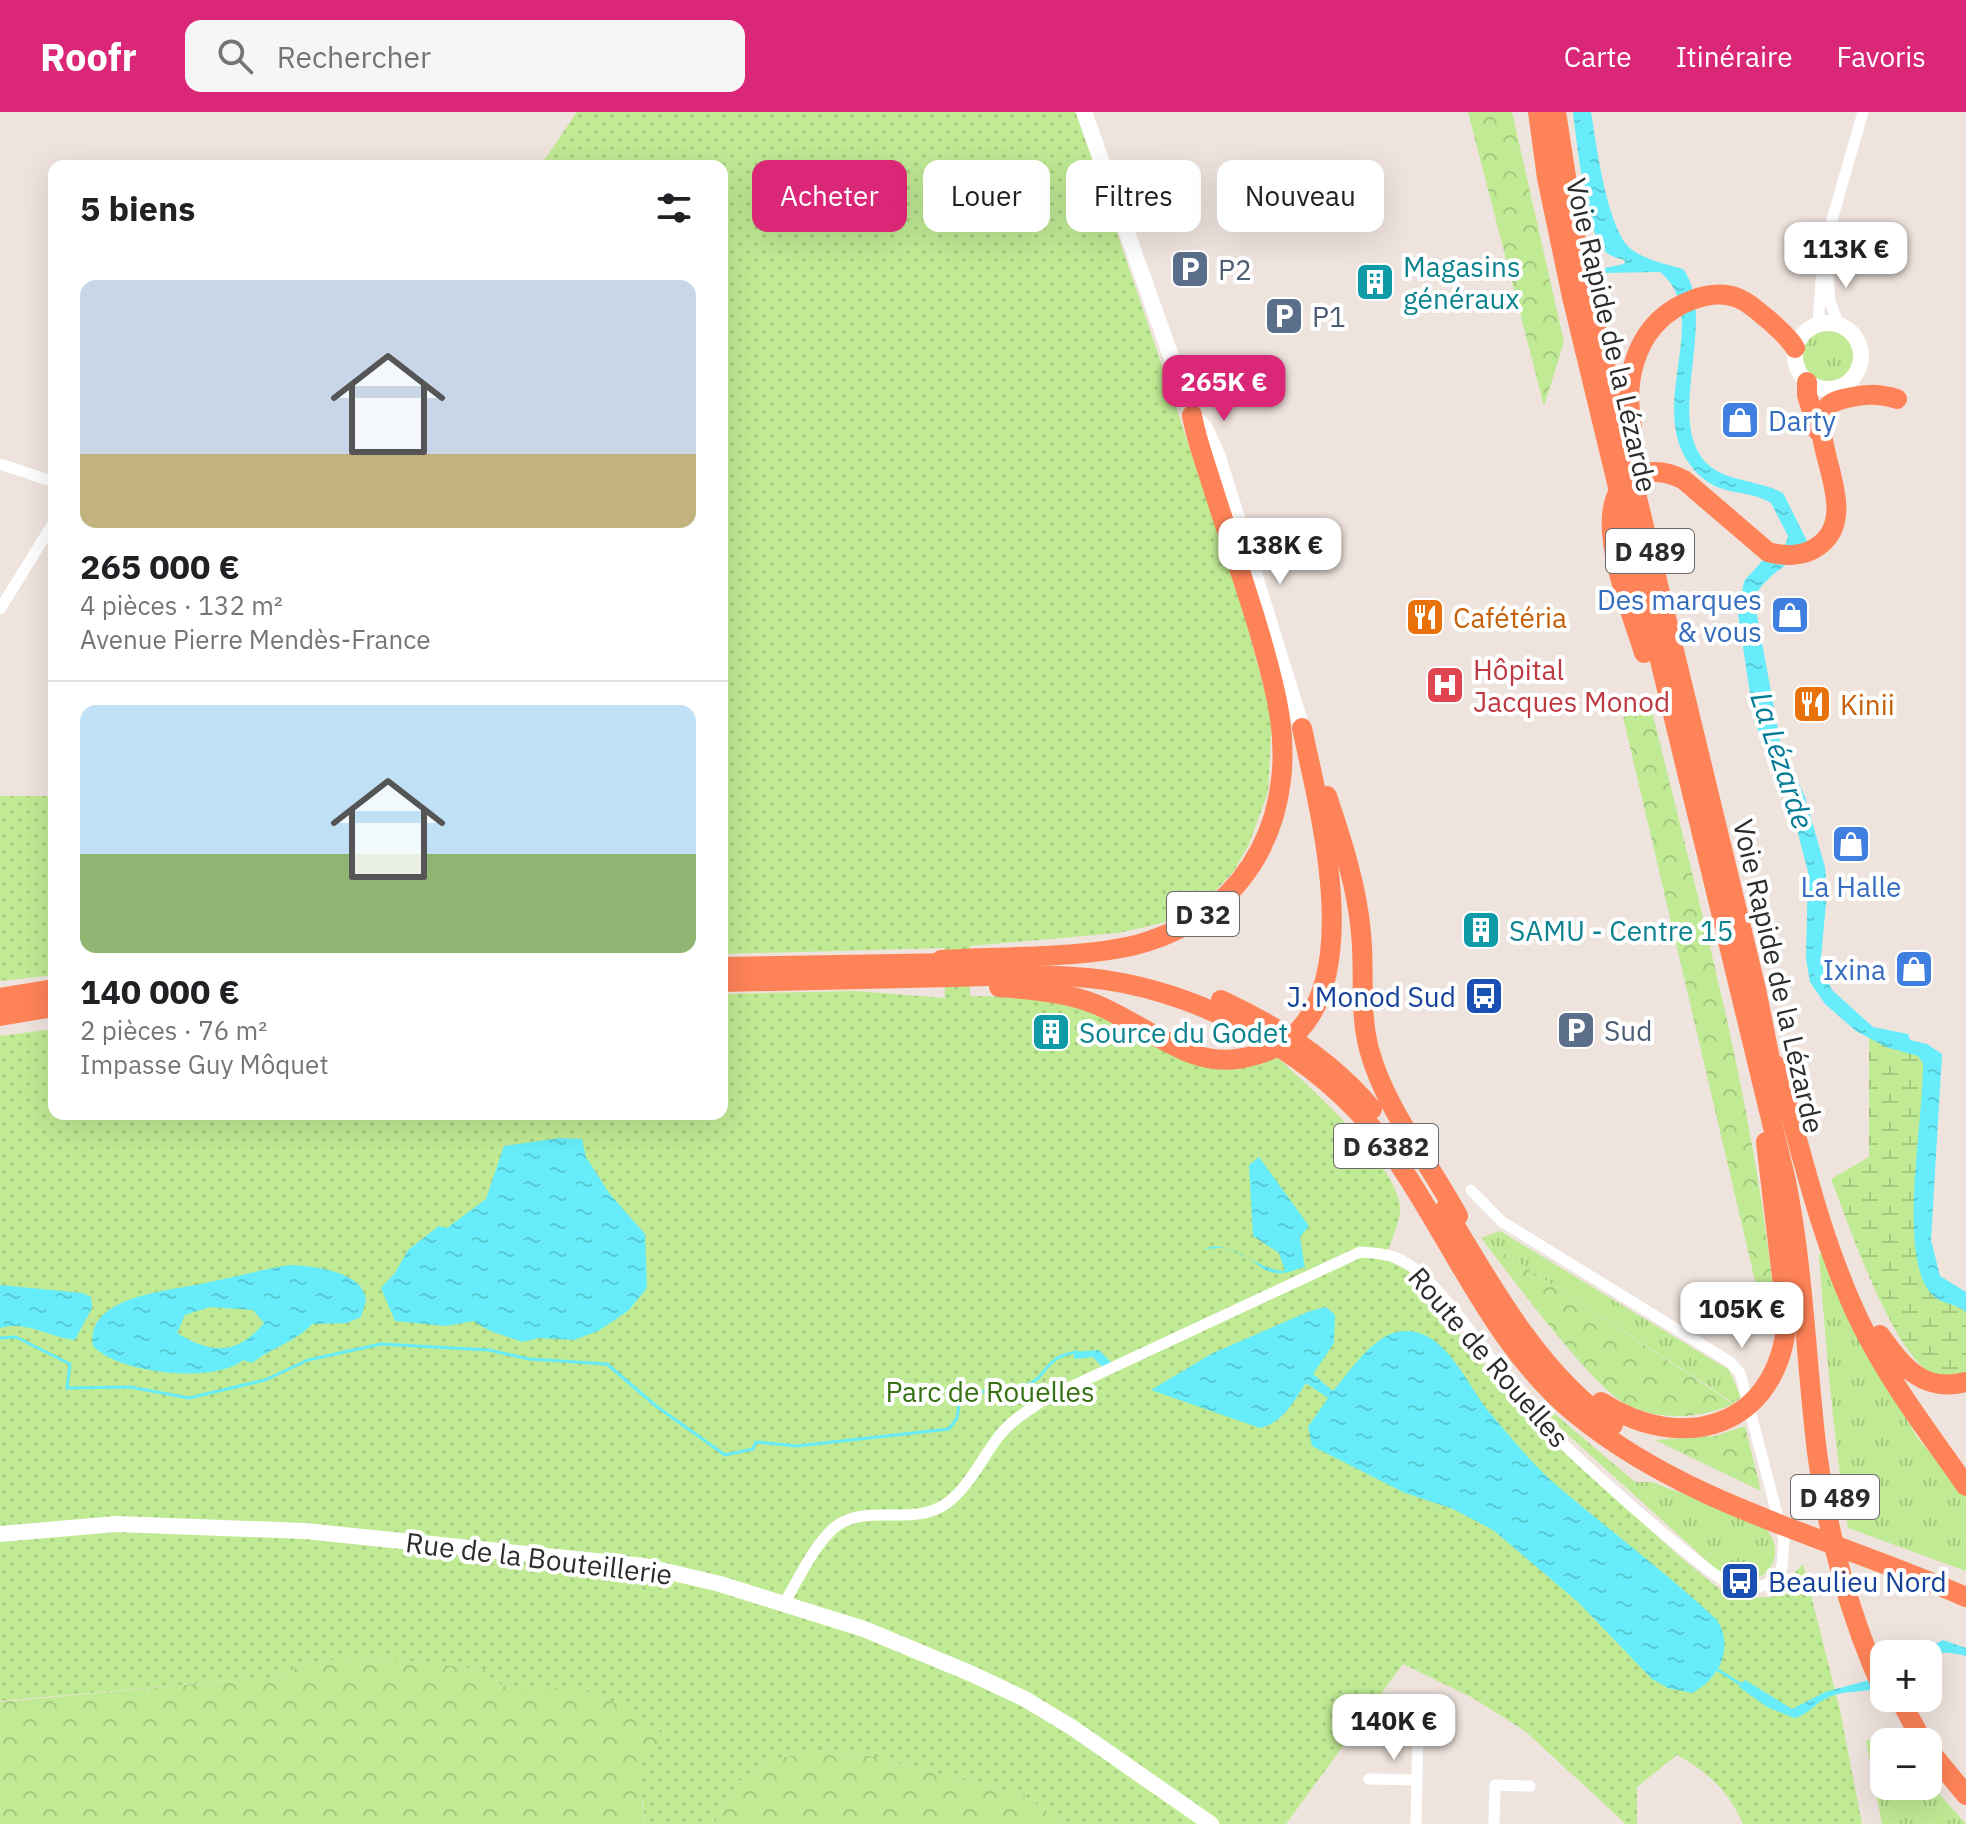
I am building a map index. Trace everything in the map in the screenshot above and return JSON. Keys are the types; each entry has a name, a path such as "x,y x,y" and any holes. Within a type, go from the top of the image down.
{"highway":[{"name":"Voie Rapide de la Lézarde","path":"1538,112 1557,230 1792,1213 1817,1454 1826,1506 1843,1577 1870,1653"},
{"name":"Voie Rapide de la Lézarde","path":"1556,112 1578,254 1756,989 1800,1206 1837,1505 1854,1577 1875,1640"},
{"path":"1677,663 1628,407 1631,374 1641,343 1650,329 1687,302 1725,295 1749,303 1795,348"},
{"path":"1807,388 1836,489 1836,522"},
{"path":"1823,442 1820,417 1831,401 1867,393 1897,399"},
{"name":"D 32","path":"894,971 1108,950 1146,942 1179,929 1211,910 1244,880 1261,851 1275,819 1279,791 1281,753 1277,702 1192,415"},
{"path":"1689,786 1663,719 1610,531 1614,496 1626,482 1650,472 1673,474 1684,480 1754,542 1783,556 1818,547 1836,522 1849,476"},
{"name":"D 32","path":"894,971 1065,995 1095,1004 1193,1054 1234,1060 1256,1056 1277,1047 1303,1024 1322,995 1330,941 1326,853 1302,728"},
{"path":"1302,728 1356,895 1362,934 1363,1014 1373,1064 1386,1093 1457,1214 1498,1296 1594,1397 1622,1415 1651,1426 1699,1428 1735,1415 1762,1392 1780,1358 1787,1319 1761,1078"},
{"name":"D 6382","path":"728,982 1043,963 1119,969 1201,992 1265,1023 1324,1063 1367,1102 1401,1143 1498,1296 1547,1365 1603,1418 1650,1452 1765,1510 1963,1593"},
{"name":"D 6382","path":"728,967 1033,975 1119,982 1196,1004 1261,1038 1314,1073 1360,1115 1391,1151 1492,1315 1535,1372 1573,1412 1645,1464 1702,1492 1765,1510"},
{"name":"D 489","path":"1756,989 1815,1200 1860,1323 1910,1405 1966,1486"},
{"path":"0,998 48,990"},
{"path":"0,1016 48,1008"},
{"path":"1815,1200 1863,1309 1900,1363 1919,1380 1932,1384 1966,1382"},
{"path":"1942,1766 1966,1795"},
{"path":"1942,1783 1966,1809"}],"street":[{"name":"D 32","path":"1084,112 1192,415 1205,428 1222,468 1302,728"},
{"path":"1856,112 1857,126"},
{"path":"1818,324 1819,278 1830,220 1863,112"},
{"path":"1824,264 1830,302 1839,325"},
{"path":"1818,324 1839,325 1854,335 1860,347 1861,363 1855,376 1844,386 1807,388 1795,364 1795,348 1805,332 1818,324"},
{"path":"0,464 48,480"},
{"path":"0,609 48,532"},
{"name":"Route de Rouelles","path":"784,1603 820,1545 836,1527 851,1519 908,1517 943,1506 956,1495 1002,1433 1047,1398 1360,1252 1388,1255 1407,1263 1429,1281 1533,1415 1581,1461 1719,1578 1744,1589 1774,1581 1782,1567 1784,1540 1740,1373 1730,1362 1501,1221 1471,1190"},
{"name":"Rue de la Bouteillerie","path":"0,1534 116,1524 305,1531 644,1566 784,1603 884,1636 1025,1699 1211,1824"},
{"path":"1416,1824 1418,1728 1450,1729"},
{"path":"1369,1779 1417,1780"},
{"path":"1494,1824 1495,1785 1530,1786"}],"green space":[{"name":"Parc de Rouelles","path":"577,112 1076,112 1092,160 1066,160 1066,232 1117,232 1237,587 1272,719 1268,792 1249,844 1234,871 1199,908 1162,923 1118,933 970,946 970,996 1023,997 1075,1005 1102,1015 1171,1052 1219,1066 1246,1065 1277,1057 1351,1129 1387,1173 1397,1194 1400,1211 1385,1259 1409,1271 1526,1417 1724,1593 1744,1598 1772,1597 1803,1564 1840,1710 1862,1824 1743,1824 1732,1803 1716,1784 1677,1755 1637,1787 1637,1824 1626,1824 1525,1731 1473,1698 1403,1664 1286,1824 1065,1824 1022,1794 858,1753 811,1751 769,1761 738,1782 714,1824 644,1824 641,1762 664,1735 645,1721 615,1703 582,1690 519,1690 508,1688 484,1670 398,1659 351,1658 308,1662 264,1684 258,1678 0,1701 0,1036 48,1030 48,1120 728,1120 728,994 855,991 945,998 944,948 728,954 728,160 543,160"},
{"path":"1468,112 1512,112 1564,342 1544,406"},
{"path":"1828,330 1846,338 1854,356 1846,374 1828,382 1810,374 1802,356 1810,338"},
{"path":"1651,707 1726,1016 1757,1172 1777,1330 1767,1332 1623,717"},
{"path":"0,796 48,796 48,976 0,981"},
{"path":"1881,1032 1929,1049 1921,1234 1935,1280 1966,1311 1966,1371 1963,1373 1938,1375 1922,1366 1906,1347 1875,1289 1831,1179 1869,1157 1869,1038"},
{"path":"1500,1231 1729,1370 1741,1397 1734,1403 1481,1238"},
{"path":"1481,1238 1734,1404 1696,1415 1671,1416 1632,1407 1616,1397 1576,1357"},
{"path":"1824,1253 1887,1385 1917,1437 1966,1496 1966,1571 1848,1528 1827,1357 1819,1255"},
{"path":"1550,1410 1635,1482 1652,1482 1762,1526 1769,1532 1775,1548 1775,1556 1767,1571 1761,1576 1747,1579 1716,1569 1545,1414"},
{"path":"1745,1426 1761,1491 1655,1440 1715,1436"},
{"path":"351,1658 398,1659 484,1670 507,1688 583,1690 626,1708 664,1735 642,1803 644,1824 0,1824 0,1702 258,1678 264,1684 308,1662"},
{"path":"1870,1740 1870,1762 1866,1741"},
{"path":"811,1751 858,1753 1022,1794 1065,1824 714,1824 738,1782 769,1761"},
{"path":"1942,1797 1966,1824 1882,1824 1877,1800 1942,1800"}],"water":[{"name":"La Lézarde","path":"1573,112 1591,112 1609,205 1623,239 1631,249 1643,256 1683,269 1693,292 1696,318 1689,406 1691,433 1700,455 1719,472 1783,493 1807,541 1797,555 1766,581 1754,599 1780,741 1805,797 1825,867 1827,892 1821,958 1832,990 1873,1027 1908,1034 1910,1040 1927,1044 1942,1054 1931,1240 1940,1276 1966,1292 1966,1312 1937,1299 1929,1291 1920,1272 1915,1246 1915,1182 1923,1063 1918,1056 1886,1047 1856,1031 1825,1004 1810,982 1806,959 1808,872 1794,818 1754,720 1738,614 1744,581 1763,560 1786,544 1788,536 1771,503 1707,482 1681,450 1675,423 1675,396 1682,315 1676,292 1660,272 1601,273 1600,269 1624,264 1625,260 1607,253 1597,239 1583,184"},
{"path":"559,1138 582,1139 586,1157 609,1193 645,1234 647,1288 628,1311 598,1331 574,1340 539,1338 522,1342 474,1321 446,1326 395,1321 381,1288 395,1273 408,1250 439,1226 447,1228 486,1199 504,1146"},
{"path":"1259,1157 1309,1226 1300,1237 1305,1269 1303,1267 1289,1272 1271,1272 1247,1257 1285,1271 1279,1253 1253,1236 1249,1165"},
{"path":"289,1265 335,1272 356,1282 366,1300 361,1317 347,1323 312,1324 299,1336 252,1363 243,1360 211,1372 190,1374 145,1369 106,1356 93,1346 94,1329 102,1316 133,1298","holes":["210,1307 253,1310 264,1323 254,1334 233,1346 213,1348 177,1333 185,1315"]},
{"path":"0,1285 82,1293 91,1297 92,1308 75,1340 28,1327 0,1328"},
{"path":"1326,1307 1335,1315 1334,1343 1313,1374 1333,1391 1365,1353 1384,1337 1407,1331 1434,1341 1456,1363 1491,1414 1543,1472 1717,1620 1722,1631 1724,1651 1717,1671 1710,1679 1692,1693 1668,1688 1652,1679 1578,1602 1493,1530 1453,1509 1405,1493 1312,1446 1308,1427 1328,1398 1306,1383 1282,1416 1260,1428 1151,1390 1213,1353"},
{"path":"1099,1350 1114,1365 1104,1369 1093,1357 1074,1359 1074,1352"},
{"path":"1942,1641 1966,1648 1966,1656 1942,1653"},
{"path":"1745,1680 1792,1709 1825,1692 1870,1680 1870,1690 1834,1695 1794,1718 1767,1707 1739,1687"}],"waterway":[{"path":"0,1338 16,1337 70,1364 67,1388 130,1387 189,1398 265,1380 308,1360 381,1344 489,1350 529,1359 607,1364 656,1406 725,1455 753,1449 756,1442 797,1446 949,1429 957,1418 960,1398 967,1394 1025,1386 1038,1378 1057,1358 1077,1352"},
{"path":"1718,1670 1742,1685"}],"place":[{"name":"P2","path":"1190,269"},
{"name":"Magasins généraux","path":"1375,282"},
{"name":"P1","path":"1284,316"},
{"name":"Darty","path":"1740,420"},
{"name":"Des marques & vous","path":"1790,615"},
{"name":"Cafétéria","path":"1425,617"},
{"name":"Hôpital Jacques Monod","path":"1445,685"},
{"name":"Kinii","path":"1812,704"},
{"name":"La Halle","path":"1851,844"},
{"name":"SAMU - Centre 15","path":"1481,930"},
{"name":"Ixina","path":"1914,969"},
{"name":"J. Monod Sud","path":"1484,996"},
{"name":"Sud","path":"1576,1030"},
{"name":"Source du Godet","path":"1051,1032"},
{"name":"Beaulieu Nord","path":"1740,1581"}]}
